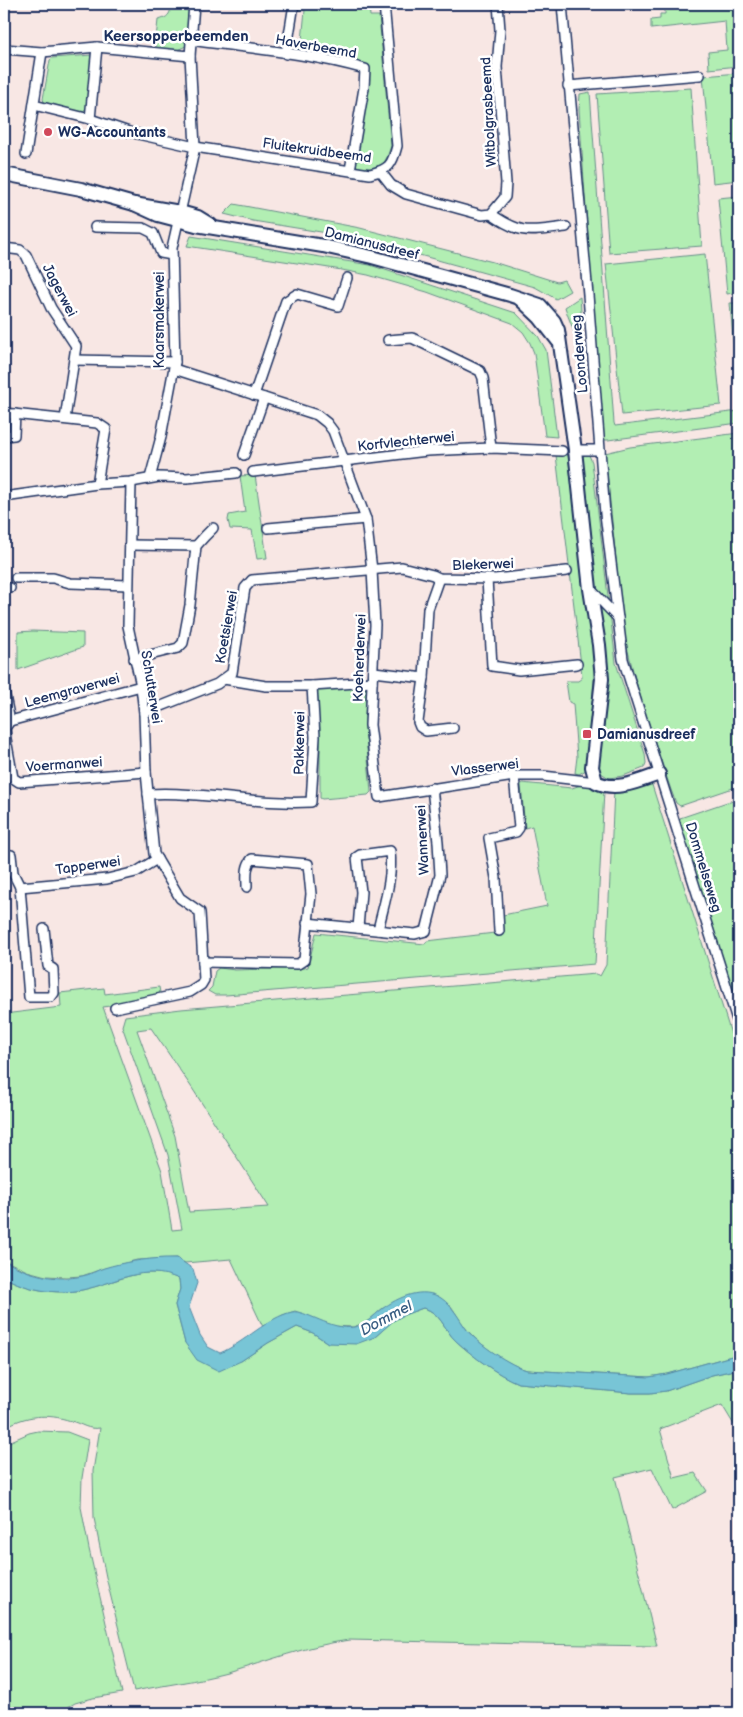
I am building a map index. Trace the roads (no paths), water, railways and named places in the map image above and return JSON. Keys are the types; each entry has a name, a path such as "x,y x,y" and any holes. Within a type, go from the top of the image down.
{"street":[{"name":"Kaarsmakerwei","path":"150,478 175,366 172,248 195,147 190,56 194,4"},
{"path":"286,54 294,4"},
{"name":"Fluitekruidbeemd","path":"34,105 90,119 129,132 195,147 370,174 387,169 394,160 397,146 384,4"},
{"name":"Witbolgrasbeemd","path":"491,214 505,197 506,183 497,67 500,30 498,4"},
{"name":"Loonderweg","path":"562,4 604,514 624,659 659,774"},
{"name":"Haverbeemd","path":"190,40 286,54 348,65 365,70 364,88 350,170"},
{"path":"90,119 97,47"},
{"path":"4,49 42,52 97,47 190,56"},
{"path":"26,154 42,52"},
{"path":"568,86 700,75"},
{"path":"380,171 391,185 406,194 482,215 491,214 509,226 525,231 566,226"},
{"name":"Damianusdreef","path":"4,174 81,189 134,204 158,215 179,216 196,225 323,246 372,257 510,296 521,300 540,318 558,340 568,451 599,645 602,679 592,767 596,782"},
{"path":"95,228 143,228 153,233 161,253 172,255"},
{"name":"Jagerwei","path":"4,248 20,250 26,256 51,308 76,346 65,419"},
{"path":"254,395 286,301 297,294 338,306 348,278"},
{"path":"388,340 412,338 480,371 483,378 491,448"},
{"name":"Koeherderwei","path":"74,360 175,366 254,395 317,415 333,431 366,518 372,570 375,626 370,725 379,797"},
{"path":"244,455 264,398"},
{"path":"4,413 97,423 106,429 98,484"},
{"path":"4,436 14,435 15,414"},
{"name":"Korfvlechterwei","path":"253,472 427,451 491,448 568,451 600,450"},
{"path":"4,497 98,484 131,482 150,478 187,478 236,473"},
{"name":"Schutterwei","path":"131,482 128,626 144,713 146,772 156,859"},
{"path":"268,528 366,518"},
{"path":"134,659 178,648 183,643 196,546 213,528"},
{"path":"130,546 196,546"},
{"name":"Blekerwei","path":"372,570 402,567 439,578 495,580 567,570"},
{"name":"Koetsierwei","path":"144,713 217,684 232,673 246,588 252,580 372,570"},
{"path":"16,578 53,578 70,584 128,585"},
{"path":"439,578 428,609 424,678 418,722 420,727 426,732 453,728"},
{"path":"487,579 492,666 519,670 577,664"},
{"path":"590,589 618,618"},
{"path":"224,679 266,686 312,686 373,677 424,678"},
{"name":"Leemgraverwei","path":"4,691 10,721 140,686"},
{"name":"Pakkerwei","path":"148,794 175,792 263,801 311,802 315,737 312,686"},
{"name":"Voermanwei","path":"10,721 5,728 6,739 13,778 19,782 146,772"},
{"path":"596,782 611,787 659,774"},
{"name":"Dommelseweg","path":"659,774 674,816 739,1026"},
{"path":"499,931 496,878 489,838 516,832 519,828 514,776"},
{"name":"Vlasserwei","path":"379,797 514,776 543,776 596,782"},
{"name":"Wannerwei","path":"307,923 415,934 426,931 440,875 432,788"},
{"path":"358,928 360,892 357,857 390,851 392,866 390,880 378,930"},
{"path":"4,854 11,855 13,873 20,887 29,997 51,997 54,994 52,969 48,966 44,928"},
{"path":"114,1008 190,992 197,988 204,980 200,912 180,898 156,859"},
{"name":"Tapperwei","path":"20,887 107,879 136,872 156,859"},
{"path":"203,962 298,964 304,960 311,894 308,864 252,859 248,863 247,887"}],"water":[{"name":"Dommel","path":"177,1258 193,1269 197,1283 189,1307 200,1335 208,1347 220,1353 274,1319 292,1312 304,1314 337,1326 354,1327 366,1322 382,1309 403,1297 411,1294 426,1293 445,1301 467,1330 486,1347 512,1364 527,1370 649,1377 667,1374 739,1354 739,1369 712,1375 666,1391 650,1393 518,1383 493,1370 470,1353 452,1337 434,1313 423,1308 393,1321 375,1337 356,1344 328,1343 313,1333 297,1327 241,1361 219,1371 197,1360 185,1343 175,1305 180,1289 179,1279 153,1273 141,1274 82,1290 52,1292 22,1285 4,1277 4,1260 31,1273 42,1276 72,1278 127,1262"}],"place":[{"name":"WG-Accountants","path":"48,132"},
{"name":"Damianusdreef","path":"587,734"}],"district":[{"name":"Keersopperbeemden","path":"176,36"}]}
